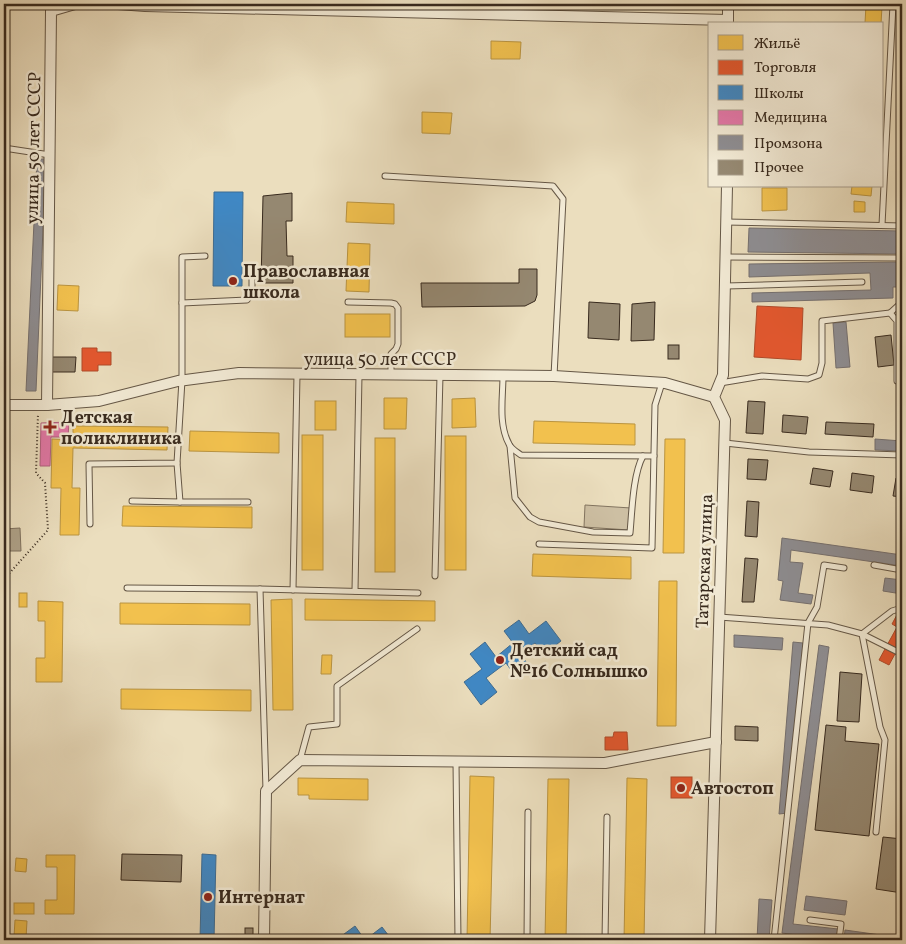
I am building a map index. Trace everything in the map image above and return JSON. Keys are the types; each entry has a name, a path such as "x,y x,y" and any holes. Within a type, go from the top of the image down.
{"street":[{"name":"улица 50 лет СССР","path":"42,405 50,155 51,11 75,4"},
{"path":"118,4 728,22 728,4"},
{"path":"714,397 724,375 727,188"},
{"name":"улица 50 лет СССР","path":"4,405 42,405 99,401 182,380 239,373 554,376 662,383 714,397"},
{"name":"Татарская улица","path":"710,940 725,420 714,397"},
{"path":"264,940 266,791 300,760 605,763 716,742"}],"lane":[{"path":"884,185 893,4"},
{"path":"4,148 50,155"},
{"path":"385,176 552,186 562,199 554,376"},
{"path":"882,225 884,188"},
{"path":"726,222 902,226"},
{"path":"180,502 177,463 182,380 182,257 206,256"},
{"path":"726,257 902,258"},
{"path":"182,303 247,300 252,293 252,268"},
{"path":"726,286 862,282"},
{"path":"348,302 391,303 395,304 398,308 398,344 391,354 390,375"},
{"path":"720,384 762,376 808,380 819,375 822,363 822,321 890,313 902,302"},
{"path":"890,313 897,322 897,381"},
{"path":"293,590 297,374"},
{"path":"355,591 359,375"},
{"path":"435,576 440,376"},
{"path":"504,376 502,414 510,446 515,498 530,517 539,522 593,532 630,533 635,490 640,462 643,456"},
{"path":"538,544 652,548 655,405 662,383"},
{"path":"724,443 809,452 902,455"},
{"path":"510,446 521,455 654,456"},
{"path":"90,524 89,464 177,463"},
{"path":"132,501 248,502"},
{"path":"774,940 808,623 817,607 824,565 844,568"},
{"path":"874,566 902,570"},
{"path":"127,588 418,593"},
{"path":"260,589 266,791"},
{"path":"862,634 892,611 902,608"},
{"path":"719,616 828,625 862,634 902,654"},
{"path":"300,760 309,727 337,724 337,686 417,628"},
{"path":"862,634 880,727 885,740 876,832"},
{"path":"456,762 458,940"},
{"path":"527,940 528,812"},
{"path":"605,940 606,817"},
{"path":"810,920 840,924 839,940"}],"path":[{"path":"4,578 48,530 45,484 36,473 42,405"}],"shaded area":[{"path":"585,505 631,508 629,530 584,527"},
{"path":"20,528 21,551 4,551 4,529"}],"building: Жильё":[{"path":"866,5 882,6 881,22 865,22"},
{"path":"491,41 521,42 520,59 491,59"},
{"path":"422,112 452,113 450,134 422,133"},
{"path":"902,176 902,221 899,221"},
{"path":"762,188 787,188 787,210 762,211"},
{"path":"852,188 872,188 871,196 851,194"},
{"path":"854,201 865,202 865,212 854,212"},
{"path":"347,202 394,204 394,224 346,222"},
{"path":"348,243 370,244 369,292 346,291"},
{"path":"58,285 79,286 78,311 57,310"},
{"path":"345,314 390,314 390,337 345,337"},
{"path":"384,398 407,398 406,429 384,429"},
{"path":"475,398 476,427 452,428 452,399"},
{"path":"315,401 336,401 336,430 315,430"},
{"path":"534,421 635,424 635,445 533,443"},
{"path":"73,426 168,427 167,450 73,448 72,488 80,488 79,535 60,535 61,488 51,488 52,439 73,440"},
{"path":"190,431 279,433 279,453 189,451"},
{"path":"302,435 323,435 323,570 302,570"},
{"path":"445,436 466,436 466,570 445,570"},
{"path":"375,438 395,438 395,572 375,572"},
{"path":"665,439 685,439 684,553 663,553"},
{"path":"123,506 252,507 252,528 122,526"},
{"path":"533,554 631,557 631,579 532,576"},
{"path":"659,581 677,581 676,726 657,726"},
{"path":"19,593 27,593 27,607 19,607"},
{"path":"292,599 293,710 273,710 271,600"},
{"path":"305,599 435,601 435,621 305,620"},
{"path":"38,601 63,602 62,682 36,682 36,658 45,658 45,621 38,621"},
{"path":"120,603 250,604 250,625 120,624"},
{"path":"322,655 332,655 331,674 321,674"},
{"path":"121,689 251,690 251,711 121,709"},
{"path":"470,776 494,777 490,940 467,940"},
{"path":"298,778 368,779 368,800 309,799 309,795 298,795"},
{"path":"627,778 647,779 644,940 624,940"},
{"path":"548,779 569,779 566,940 545,940"},
{"path":"46,855 75,855 74,914 45,914 45,900 57,900 57,867 46,867"},
{"path":"16,858 27,859 26,872 15,871"},
{"path":"14,903 34,903 34,914 14,914"},
{"path":"15,920 27,921 26,938 14,937"}],"building: Торговля":[{"path":"757,306 803,308 801,360 754,357"},
{"path":"82,348 97,348 97,352 111,352 111,365 98,365 98,371 82,371"},
{"path":"899,611 902,613 902,630 892,624"},
{"path":"897,627 902,630 902,641 889,665 879,660"},
{"path":"614,732 627,732 628,750 605,750 605,737 613,737"},
{"name":"Автостоп","path":"671,777 692,777 692,798 671,798"}],"building: Школы":[{"path":"214,192 243,192 242,286 213,286"},
{"name":"Детский сад №16 Солнышко","path":"519,620 529,634 546,621 561,641 544,654 535,643 520,654 530,667 516,677 506,663 486,678 497,692 481,705 464,682 482,669 470,654 485,642 496,657 513,643 504,631"},
{"name":"Интернат","path":"202,854 216,855 214,940 200,940"},
{"path":"355,926 365,940 343,940 340,937"},
{"path":"382,927 392,940 365,940"}],"building: Медицина":[{"path":"69,422 68,437 51,437 50,466 40,466 41,423"}],"building: Промзона":[{"path":"37,159 46,159 36,391 26,391"},
{"path":"749,228 902,231 902,254 748,252"},
{"path":"902,262 902,287 893,287 893,298 752,302 752,293 871,290 870,273 749,277 749,264"},
{"path":"846,322 850,367 836,368 833,323"},
{"path":"875,439 902,441 902,451 875,450"},
{"path":"782,538 902,555 902,566 791,550 790,562 803,563 798,593 813,595 811,604 780,600 783,581 778,580"},
{"path":"885,578 902,580 902,594 883,591"},
{"path":"734,635 783,638 782,650 734,647"},
{"path":"793,642 803,643 788,813 779,814"},
{"path":"819,645 829,647 793,924 838,929 836,940 782,933"},
{"path":"806,896 847,901 845,915 804,910"},
{"path":"759,899 772,900 769,940 757,940"},
{"path":"845,930 902,938 902,940 844,939"}],"building: Прочее":[{"path":"292,193 292,221 286,221 287,256 293,256 293,283 261,283 263,196"},
{"path":"519,269 537,269 537,295 535,301 525,306 422,307 421,283 519,283"},
{"path":"589,302 620,304 619,340 588,338"},
{"path":"655,302 654,340 631,341 632,304"},
{"path":"891,335 894,365 878,367 875,337"},
{"path":"668,345 679,345 679,359 668,359"},
{"path":"52,357 76,357 75,372 52,372"},
{"path":"748,401 765,402 763,434 746,433"},
{"path":"783,415 808,417 806,434 782,432"},
{"path":"826,422 874,424 873,437 825,434"},
{"path":"748,459 768,460 766,480 747,479"},
{"path":"813,468 833,471 830,487 810,484"},
{"path":"852,473 874,476 872,493 850,490"},
{"path":"896,478 902,479 902,497 893,496"},
{"path":"747,501 759,502 757,537 745,536"},
{"path":"745,558 758,559 754,602 742,602"},
{"path":"840,672 862,674 859,722 837,721"},
{"path":"826,725 846,727 845,741 879,744 869,836 815,830"},
{"path":"735,726 758,727 758,741 735,740"},
{"path":"883,837 902,839 902,893 876,889"},
{"path":"122,854 182,855 181,882 121,880"},
{"path":"245,928 253,928 253,940 245,940"}],"place":[{"name":"Православная школа","path":"233,281"},
{"name":"Детская поликлиника","path":"50,427"},
{"name":"Детский сад №16 Солнышко","path":"500,660"},
{"name":"Автостоп","path":"681,788"},
{"name":"Интернат","path":"208,897"}]}
